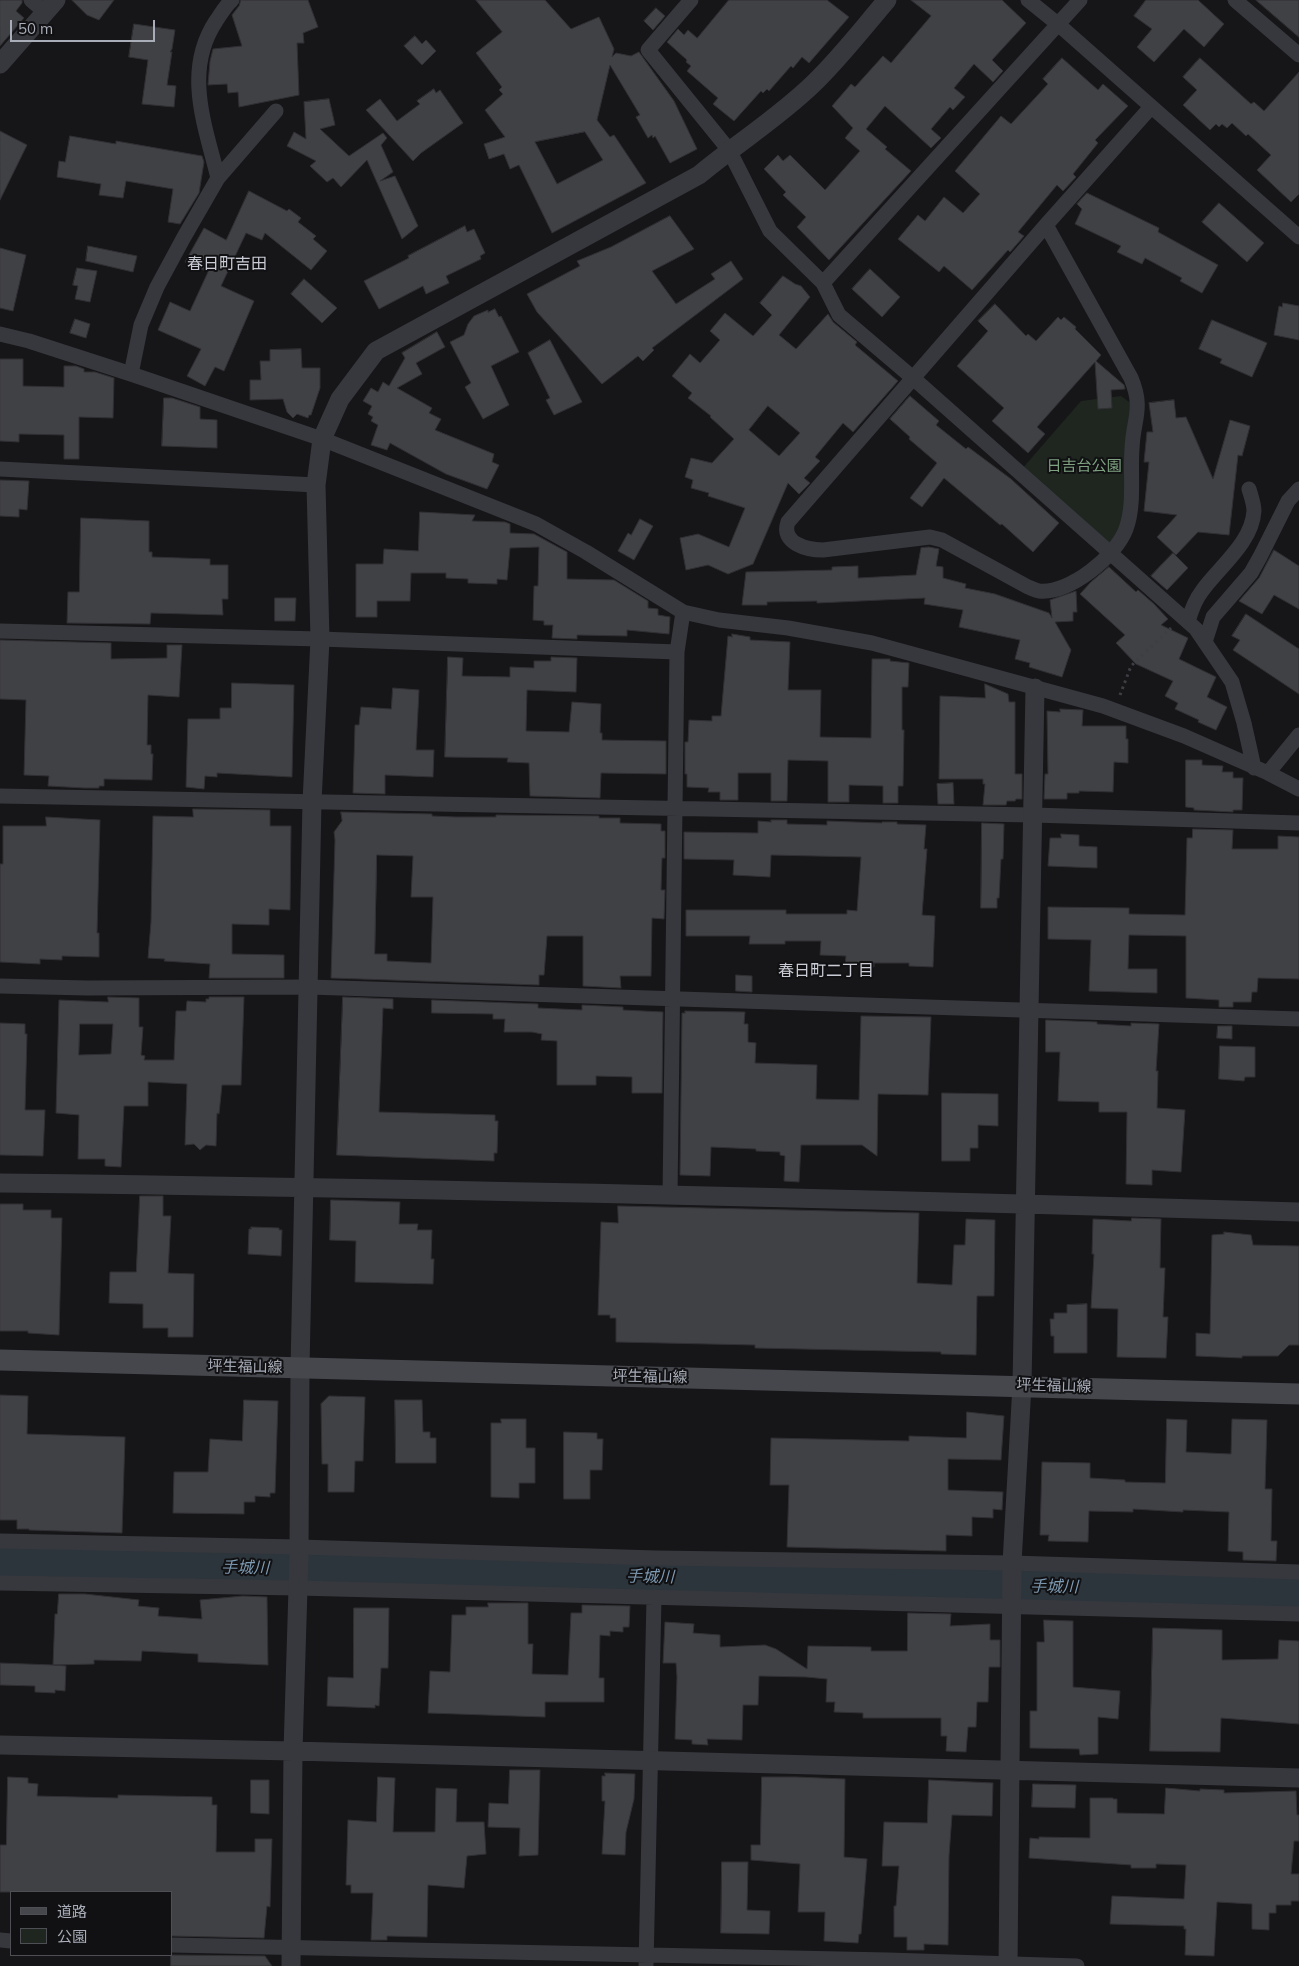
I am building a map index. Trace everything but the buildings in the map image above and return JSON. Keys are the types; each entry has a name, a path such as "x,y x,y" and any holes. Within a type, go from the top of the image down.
{"main road":[{"name":"坪生福山線","path":"0,1360 1299,1394"}],"street":[{"path":"0,64 51,6 31,0"},
{"path":"218,178 199,97 199,58 211,29 227,4 232,0"},
{"path":"691,0 648,50 728,150 770,231 823,283 839,315 913,378 1196,629 1232,682 1261,770"},
{"path":"291,1958 293,1751 299,1551 300,1368 312,802 320,638 316,484 322,439 340,399 376,351 699,175 728,150 752,135 813,83 887,0"},
{"path":"1028,0 1059,25 1299,237"},
{"path":"823,283 1080,0"},
{"path":"1235,0 1299,55"},
{"path":"1046,225 1131,378 1138,398 1138,412 1132,448 1132,491 1128,520 1123,535 1110,553 1103,561 1078,579 1051,590 1039,591 1028,587 942,540 930,537 823,550 813,550 790,540 786,529 788,522 1046,225 1151,107"},
{"path":"131,374 140,325 157,287 218,178 276,111"},
{"path":"0,334 29,341 131,374 322,439 536,524 586,552 683,612 719,620 788,628 872,643 1114,710 1184,736 1299,789"},
{"path":"0,469 316,484"},
{"path":"1186,620 1201,592 1236,550 1247,533 1254,510 1249,489"},
{"path":"1205,642 1213,617 1251,573 1288,501 1299,489"},
{"path":"670,1196 677,652 683,612"},
{"path":"0,631 320,638 677,652"},
{"path":"1008,1965 1012,1566 1022,1386 1035,688"},
{"path":"1261,770 1299,735"},
{"path":"0,796 1033,815 1299,823"},
{"path":"0,986 87,988 309,987 1299,1019"},
{"path":"0,1183 304,1187 1299,1212"},
{"path":"0,1541 299,1551 1299,1572"},
{"path":"0,1583 298,1584 654,1598 1012,1602 1299,1614"},
{"path":"646,1961 654,1598"},
{"path":"0,1745 1009,1769 1299,1778"},
{"path":"172,1945 291,1958 646,1961 888,1960 1077,1966"}],"path":[{"path":"1114,710 1131,666 1138,658 1186,620"}],"green space":[{"name":"日吉台公園","path":"1121,396 1136,407 1127,512 1109,549 1021,470 1081,401"}],"waterway":[{"name":"手城川","path":"0,1562 1299,1593"}],"district":[{"name":"春日町吉田","path":"227,264"},
{"name":"春日町二丁目","path":"826,971"}]}
